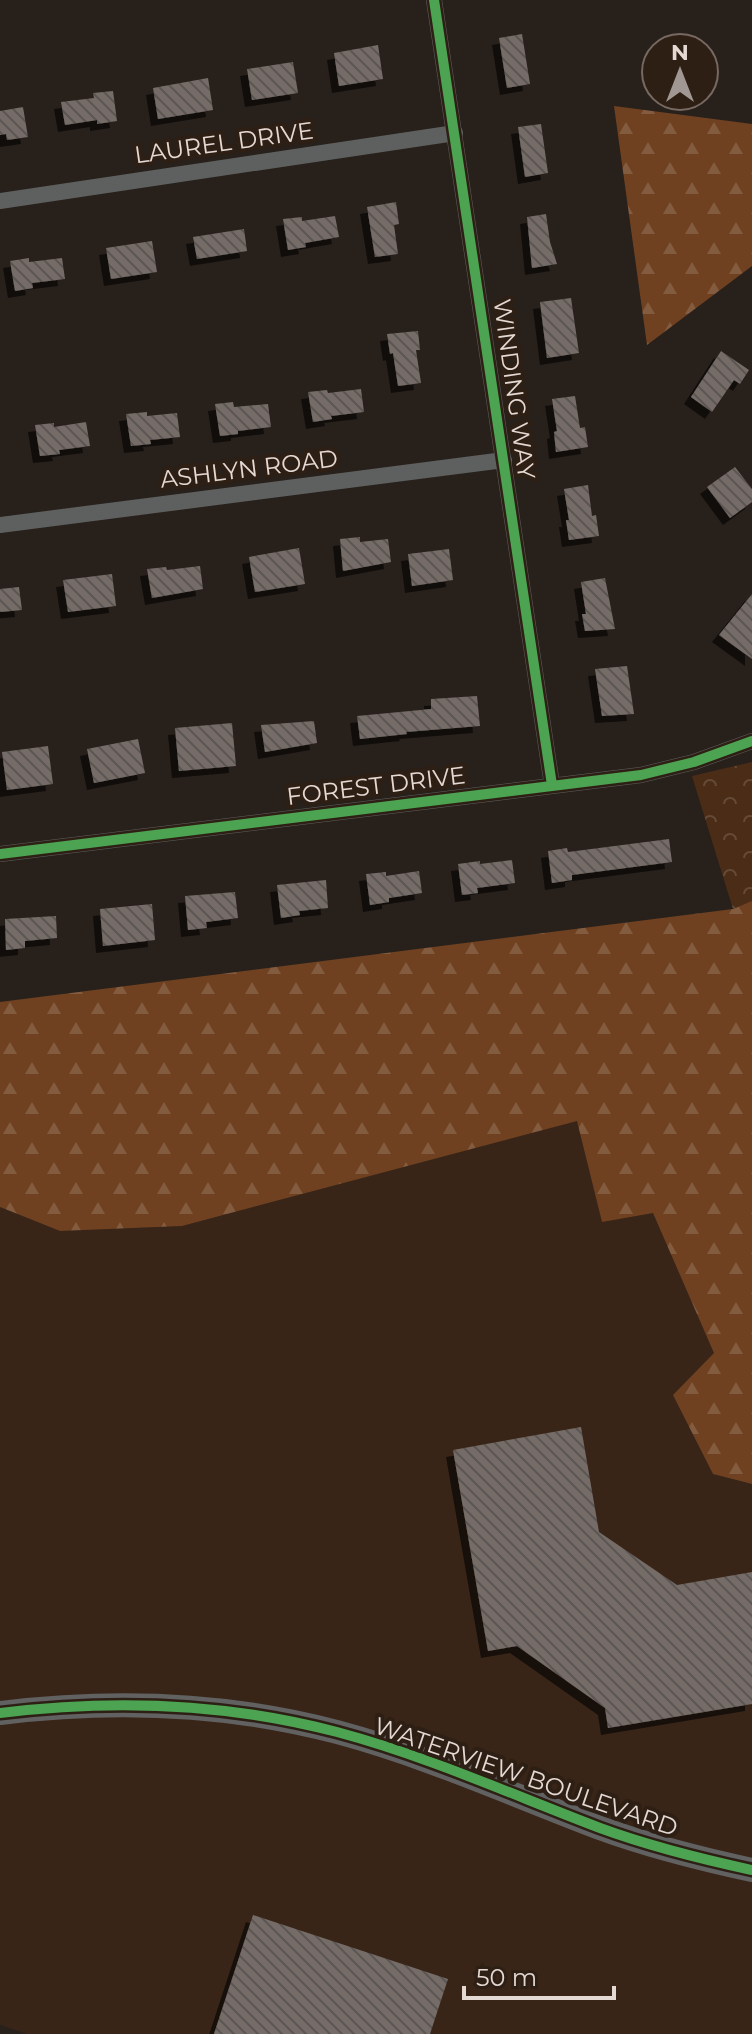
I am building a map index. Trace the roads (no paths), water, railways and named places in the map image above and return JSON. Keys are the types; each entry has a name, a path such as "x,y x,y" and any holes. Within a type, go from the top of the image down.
{"street":[{"name":"WINDING WAY","path":"434,0 552,785"},
{"name":"LAUREL DRIVE","path":"0,201 455,133"},
{"name":"ASHLYN ROAD","path":"0,525 504,460"},
{"name":"FOREST DRIVE","path":"0,854 641,775 694,762 752,741"},
{"name":"WATERVIEW BOULEVARD","path":"0,1713 119,1704 183,1707 274,1718 393,1749 617,1833 752,1870"}]}
